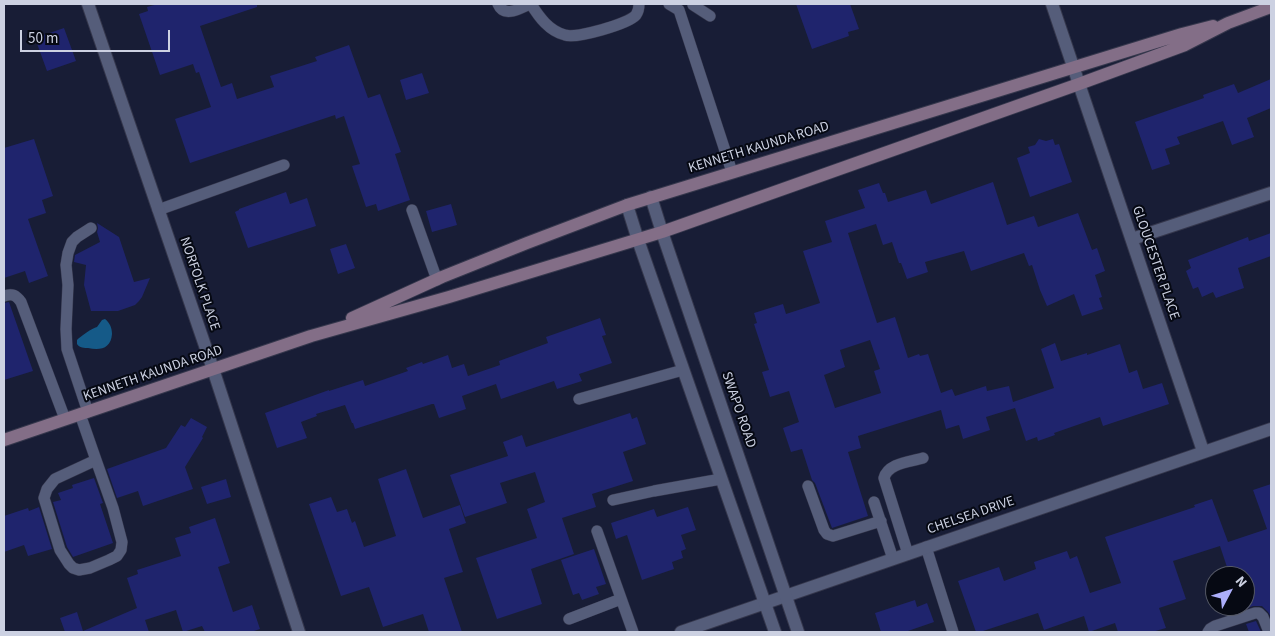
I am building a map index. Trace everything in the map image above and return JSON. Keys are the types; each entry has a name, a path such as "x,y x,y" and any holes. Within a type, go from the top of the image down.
{"main road":[{"name":"KENNETH KAUNDA ROAD","path":"4,440 311,336 449,297 662,232 1185,45 1228,23 1271,7"},
{"name":"KENNETH KAUNDA ROAD","path":"311,336 437,280 627,205 1182,34 1228,23"}],"street":[{"name":"NORFOLK PLACE","path":"88,4 299,632"},
{"name":"GLOUCESTER PLACE","path":"1052,4 1203,451"},
{"path":"1132,239 1271,193"},
{"name":"SWAPO ROAD","path":"651,197 798,632"},
{"path":"627,205 775,632"},
{"name":"CHELSEA DRIVE","path":"682,632 1271,428"}],"lane":[{"path":"498,4 504,12 513,11 530,4 537,15 548,26 556,32 571,37 630,19 637,13 639,4"},
{"path":"669,4 679,10 732,172"},
{"path":"679,10 695,5 710,16"},
{"path":"158,210 284,165"},
{"path":"412,210 437,280"},
{"path":"91,228 72,242 68,253 66,264 68,285 67,349 96,460 113,508 122,542 121,550 117,556 90,568 79,570 68,564 60,550 44,498 47,489 55,479 96,460"},
{"path":"4,296 14,294 21,302 65,419"},
{"path":"579,399 683,370"},
{"path":"908,554 884,478 890,468 923,458"},
{"path":"613,500 722,478"},
{"path":"808,486 827,534 833,536 880,521"},
{"path":"874,502 893,559"},
{"path":"597,531 632,632"},
{"path":"926,547 953,632"},
{"path":"569,618 621,599"},
{"path":"1208,632 1215,626 1255,613 1259,613 1263,617 1270,632"}],"water":[{"path":"105,319 112,332 110,343 101,349 82,347 77,344 77,340 97,327"}],"building":[{"path":"158,4 257,4 257,7 200,26 221,87 232,83 237,99 274,87 270,76 317,61 315,57 349,45 368,98 380,94 401,152 395,154 410,200 378,211 376,204 366,207 352,166 360,164 344,116 336,119 335,115 190,163 175,119 211,107 199,72 196,73 193,64 160,75 139,14 148,11 147,7"},
{"path":"796,4 850,4 859,29 848,32 849,36 812,49"},
{"path":"64,28 76,61 47,71 35,38"},
{"path":"422,73 429,93 406,100 400,80"},
{"path":"1271,79 1271,108 1247,118 1254,137 1232,145 1223,121 1177,137 1180,144 1165,149 1170,164 1152,170 1135,122 1204,98 1203,95 1234,84 1238,93"},
{"path":"34,139 53,196 42,200 46,213 28,219 48,276 29,283 25,271 4,278 4,148"},
{"path":"1039,139 1046,141 1053,139 1055,145 1059,144 1072,182 1030,197 1017,158 1030,153 1028,147 1035,145"},
{"path":"993,182 1007,225 1034,216 1038,227 1078,213 1092,250 1097,248 1105,271 1095,275 1102,297 1099,298 1103,309 1082,316 1074,294 1047,306 1032,265 1029,266 1024,253 971,271 964,251 925,262 928,272 907,279 892,242 883,245 876,224 848,233 877,323 895,317 908,358 919,354 920,356 928,354 941,393 952,389 955,396 986,386 987,391 1009,386 1013,402 1054,388 1041,349 1055,343 1061,361 1120,344 1129,373 1137,370 1143,389 1162,383 1169,404 1103,426 1100,417 1054,433 1055,435 1038,441 1037,437 1026,441 1015,408 986,417 990,430 963,439 959,425 946,429 941,410 858,436 861,448 848,452 868,516 832,528 815,483 812,480 802,449 791,452 783,428 799,422 789,391 770,397 762,372 769,370 754,324 757,323 754,313 783,304 786,314 820,303 803,251 832,242 825,221 865,208 858,190 879,183 888,202 926,190 931,204","holes":["870,340 880,369 874,371 881,393 835,408 824,375 845,367 840,350"]},
{"path":"286,192 290,204 307,198 316,226 248,248 235,212"},
{"path":"451,204 457,225 432,232 426,211"},
{"path":"97,223 119,237 134,282 150,278 139,301 135,305 118,311 91,311 84,285 86,265 74,262 75,255 100,242"},
{"path":"1271,233 1271,256 1238,268 1244,288 1216,298 1213,292 1202,297 1198,287 1193,289 1186,271 1191,268 1188,260 1248,237 1249,241"},
{"path":"346,244 355,268 338,274 330,249"},
{"path":"9,302 33,371 4,380 4,303"},
{"path":"600,318 606,335 602,336 612,363 579,374 582,381 557,389 554,381 501,399 496,384 462,396 466,409 439,418 434,404 432,404 355,429 345,405 316,414 317,416 301,422 307,438 277,448 265,413 363,380 365,386 408,371 406,368 422,362 423,364 448,355 452,368 464,364 468,376 500,365 499,361 548,343 546,337"},
{"path":"630,413 632,419 637,417 646,444 623,452 633,481 592,494 596,507 562,518 574,554 531,569 542,604 497,619 476,558 537,538 527,509 545,502 535,472 500,483 507,503 465,517 450,475 508,456 503,442 522,435 526,447"},
{"path":"191,418 207,427 203,438 185,467 193,489 143,506 138,491 117,498 107,469 166,448 181,425 185,427"},
{"path":"406,469 423,518 460,505 466,523 449,529 463,572 444,578 462,632 429,632 423,614 383,627 369,587 341,596 309,504 331,497 337,512 347,509 352,523 355,521 364,547 396,536 378,479"},
{"path":"94,478 103,503 100,504 113,543 73,557 67,547 53,502 61,500 58,493 73,488 72,485"},
{"path":"226,479 231,497 207,504 201,487"},
{"path":"1271,484 1271,617 1262,606 1255,606 1255,566 1227,566 1220,546 1173,561 1186,599 1159,608 1166,628 1152,632 1118,632 1115,623 1089,632 1084,616 1044,630 1038,613 976,632 958,581 999,567 1004,581 1036,569 1034,562 1067,551 1070,559 1077,556 1090,593 1121,583 1105,537 1195,507 1194,505 1212,499 1228,542 1267,529 1253,490"},
{"path":"39,507 52,549 28,556 24,545 4,552 4,516 28,508 29,511"},
{"path":"688,507 696,530 681,535 686,549 681,551 683,558 672,562 674,569 642,580 627,535 616,539 611,523 654,509 657,517"},
{"path":"215,518 230,563 218,567 233,612 252,605 260,629 251,632 205,632 202,626 183,632 176,610 145,620 149,632 65,632 60,618 77,612 83,631 137,608 127,578 138,574 137,570 181,556 175,538 191,533 189,527"},
{"path":"594,549 606,584 596,587 599,594 582,600 579,593 573,595 561,560"},
{"path":"915,600 917,607 927,603 934,622 905,632 881,632 875,613"},
{"path":"1256,621 1261,632 1249,632 1246,624"}]}
